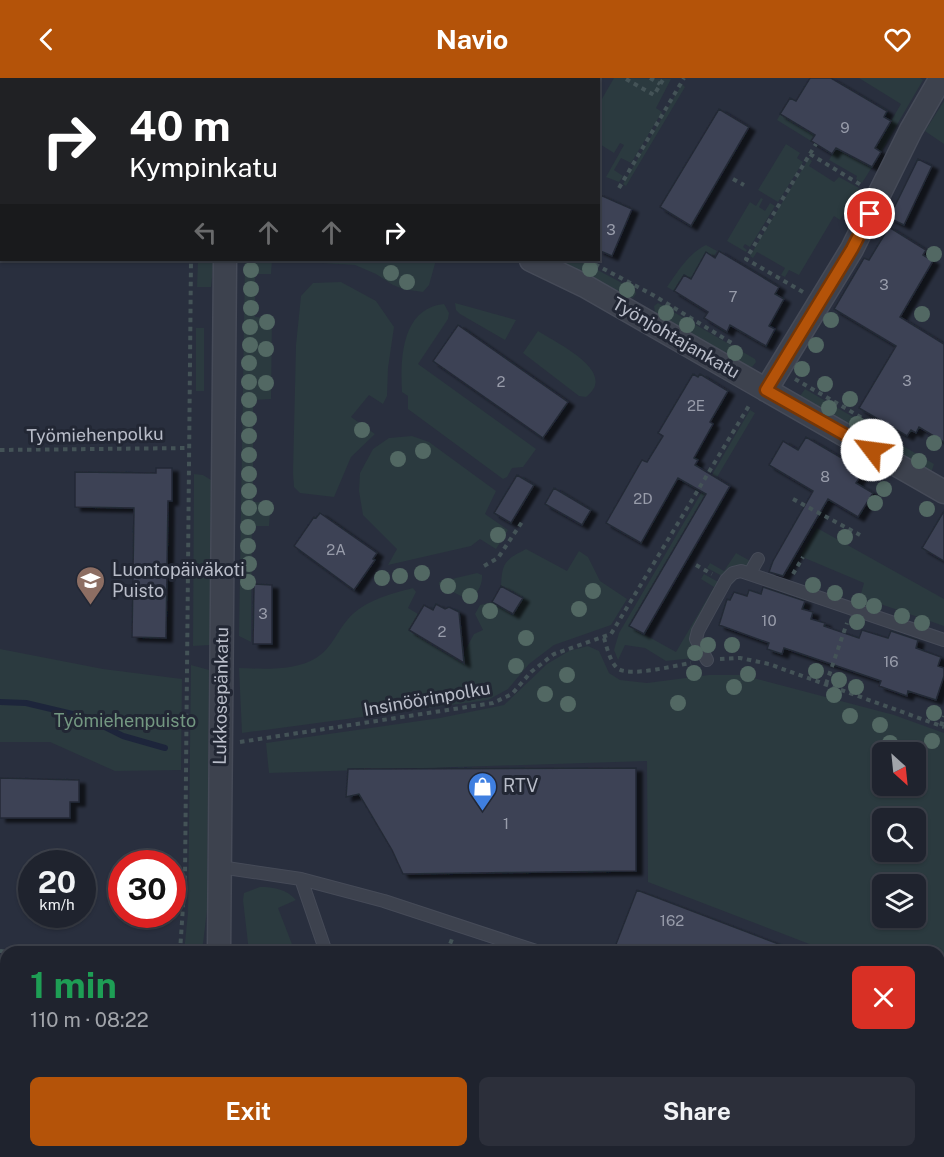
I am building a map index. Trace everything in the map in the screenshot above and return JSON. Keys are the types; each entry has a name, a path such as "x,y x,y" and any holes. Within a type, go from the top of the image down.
{"street":[{"path":"760,393 852,249 911,130 941,78"},
{"name":"Lukkosepänkatu","path":"219,946 225,261"},
{"name":"Työnjohtajankatu","path":"533,261 585,286 760,393 944,492"}],"lane":[{"path":"750,573 758,559"},
{"path":"707,660 696,639 698,631 726,580 733,573 741,571 944,640"},
{"path":"220,867 300,879 384,901 521,946"},
{"path":"300,879 325,946"}],"path":[{"path":"650,78 660,84"},
{"path":"626,79 654,95 664,78"},
{"path":"619,188 684,78"},
{"path":"804,292 746,259 816,144"},
{"path":"810,154 878,196"},
{"path":"733,179 744,185"},
{"path":"180,946 185,875 191,261"},
{"path":"589,261 653,295 742,349"},
{"path":"750,269 753,263"},
{"path":"794,378 905,443"},
{"name":"Insinöörinpolku","path":"237,742 493,703 512,694 531,672 554,654 611,634 760,393"},
{"name":"Työmiehenpolku","path":"0,450 189,448"},
{"path":"794,499 860,535"},
{"path":"484,566 498,558 524,519"},
{"path":"826,684 852,608"},
{"path":"603,638 614,664 622,671 635,672 707,660 740,658 826,684 942,727 944,716"}],"green space":[{"path":"614,78 671,79 656,108 662,112 631,163 621,158 614,170 623,176 619,182 606,177 624,145 620,143 614,153 600,144 600,102"},
{"path":"859,78 920,78 923,80 881,152 875,148 901,104"},
{"path":"682,84 685,87 626,186 623,184"},
{"path":"944,101 944,144 925,131"},
{"path":"781,113 815,135 811,141 777,120"},
{"path":"786,144 800,153 797,158 803,162 778,202 758,190"},
{"path":"836,148 872,167 862,183 856,179 857,176 829,160"},
{"path":"809,158 812,161 809,166 834,182 839,177 859,188 840,220 834,216 799,275 789,270 785,277 781,275 785,268 757,252 753,258 750,256"},
{"path":"761,198 763,199 759,207 765,211 770,203 775,206 750,247 745,244 743,247 747,250 746,252 727,241 750,202 756,206"},
{"path":"706,245 717,251 714,256 706,252 691,279 684,275 674,291 667,287 689,258"},
{"path":"198,261 214,261 211,287 197,287"},
{"path":"245,261 272,261 271,274 255,274 255,317 272,318 271,399 253,400 253,502 271,503 269,526 252,526 251,642 239,636"},
{"path":"289,261 436,261 429,285 423,292 403,289 355,265"},
{"path":"560,261 581,261 635,290 636,294 633,298"},
{"path":"341,282 376,301 394,327 388,368 387,396 383,404 369,395 351,417 375,434 351,457 334,497 300,493 294,487 296,345 301,296 313,283"},
{"path":"455,303 516,320 505,340 460,314 456,310"},
{"path":"658,303 755,359 756,362 752,367 748,366 655,313 654,306"},
{"path":"444,304 449,313 448,319 418,364 536,449 523,467 512,468 507,477 503,479 408,409 408,396 402,392 403,350 406,337 419,315 430,308"},
{"path":"196,328 204,328 204,391 196,391"},
{"path":"538,331 571,351 591,369 595,378 594,388 586,397 579,396 523,353"},
{"path":"805,389 934,464 932,470 929,472 804,400 800,396"},
{"path":"750,410 755,413 629,626 676,652 714,587 701,579 704,574 720,583 694,631 703,657 666,661 645,648 625,645 618,660 614,650 619,633"},
{"path":"412,436 429,442 496,491 485,514 508,530 496,549 480,539 471,546 388,565 397,549 363,515 359,491 360,473 373,449 389,438"},
{"path":"194,474 203,475 211,480 210,645 193,646"},
{"path":"817,528 944,599 944,626 860,597 864,583 800,556"},
{"path":"526,549 567,571 579,551 588,557 600,581 627,599 611,625 554,645 529,664 508,689 488,700 242,733 239,668 279,668 308,662 326,650 355,612 387,595 413,588 416,592 408,608 418,614 409,631 460,660 474,634 483,630 475,614 480,605 492,602 513,614 522,598 501,586 502,572 509,559"},
{"path":"736,553 752,562 749,567 735,567 729,570 724,577 707,568 710,563 724,571"},
{"path":"477,573 482,575 482,582 477,592 469,600 439,585 439,582"},
{"path":"588,646 599,651 609,673 620,680 647,683 709,675 742,675 894,715 944,733 944,946 814,946 648,882 647,761 269,773 266,743 440,718 504,705 547,664 569,651"},
{"name":"Työmiehenpuisto","path":"0,649 103,669 182,679 181,770 115,771 50,742 0,742"},
{"path":"191,665 209,670 207,910 203,946 185,946 188,913"},
{"path":"260,887 270,887 288,893 296,900 278,908 293,946 248,946 244,893"}],"building":[{"path":"810,78 831,78 887,111 884,117 891,121 875,148 881,152 872,167 836,148 832,154 811,141 815,135 780,114 790,98 796,101"},
{"path":"719,109 749,127 691,226 660,207"},
{"path":"918,159 932,166 904,225 889,218"},
{"path":"600,195 632,209 612,256 600,251"},
{"path":"889,227 926,250 923,255 933,261 900,317 944,344 944,442 919,427 916,433 911,430 907,436 859,408 896,346 834,309 864,258 869,260"},
{"path":"719,251 779,287 775,294 784,299 769,326 775,329 766,346 730,325 727,332 704,318 708,312 674,291 684,275 691,279 706,252 715,258"},
{"path":"458,325 568,402 543,438 433,361"},
{"path":"693,374 698,377 700,374 728,391 710,422 713,424 694,458 698,460 695,465 730,486 644,634 629,626 706,494 678,478 641,543 606,523 642,460 647,462 663,436 658,433"},
{"path":"806,437 864,471 856,483 873,493 858,517 828,499 783,576 769,572 813,491 769,465 783,441 798,450"},
{"path":"156,468 172,468 172,501 168,501 166,638 132,637 134,508 75,507 75,472 156,473"},
{"path":"517,475 534,485 511,523 494,513"},
{"path":"554,488 591,510 582,525 545,504"},
{"path":"944,511 944,561 922,548"},
{"path":"320,513 377,553 373,559 375,560 354,590 294,546 314,517 316,518"},
{"path":"254,584 272,585 272,644 253,644"},
{"path":"501,586 523,598 513,614 492,602"},
{"path":"763,587 805,601 802,609 813,612 811,619 859,638 862,630 888,638 891,631 918,640 916,648 941,657 938,666 944,668 944,676 936,700 908,691 907,696 879,686 881,681 784,648 782,654 767,649 769,643 719,625 727,599 730,600 734,592 747,596 749,590 761,594"},
{"path":"436,604 459,612 464,663 409,630 424,605 433,610"},
{"path":"636,768 636,871 403,874 392,850 359,794 346,797 348,769"},
{"path":"0,778 79,780 79,802 70,802 70,818 0,818"},
{"path":"637,890 784,946 615,946"}],"waterway":[{"path":"0,702 26,703 85,717 123,736 165,748"}],"place":[{"name":"Luontopäiväkoti Puisto","path":"91,606"},
{"name":"RTV","path":"482,812"}],"route":[{"path":"870,214 852,249 766,390 872,450"}]}
